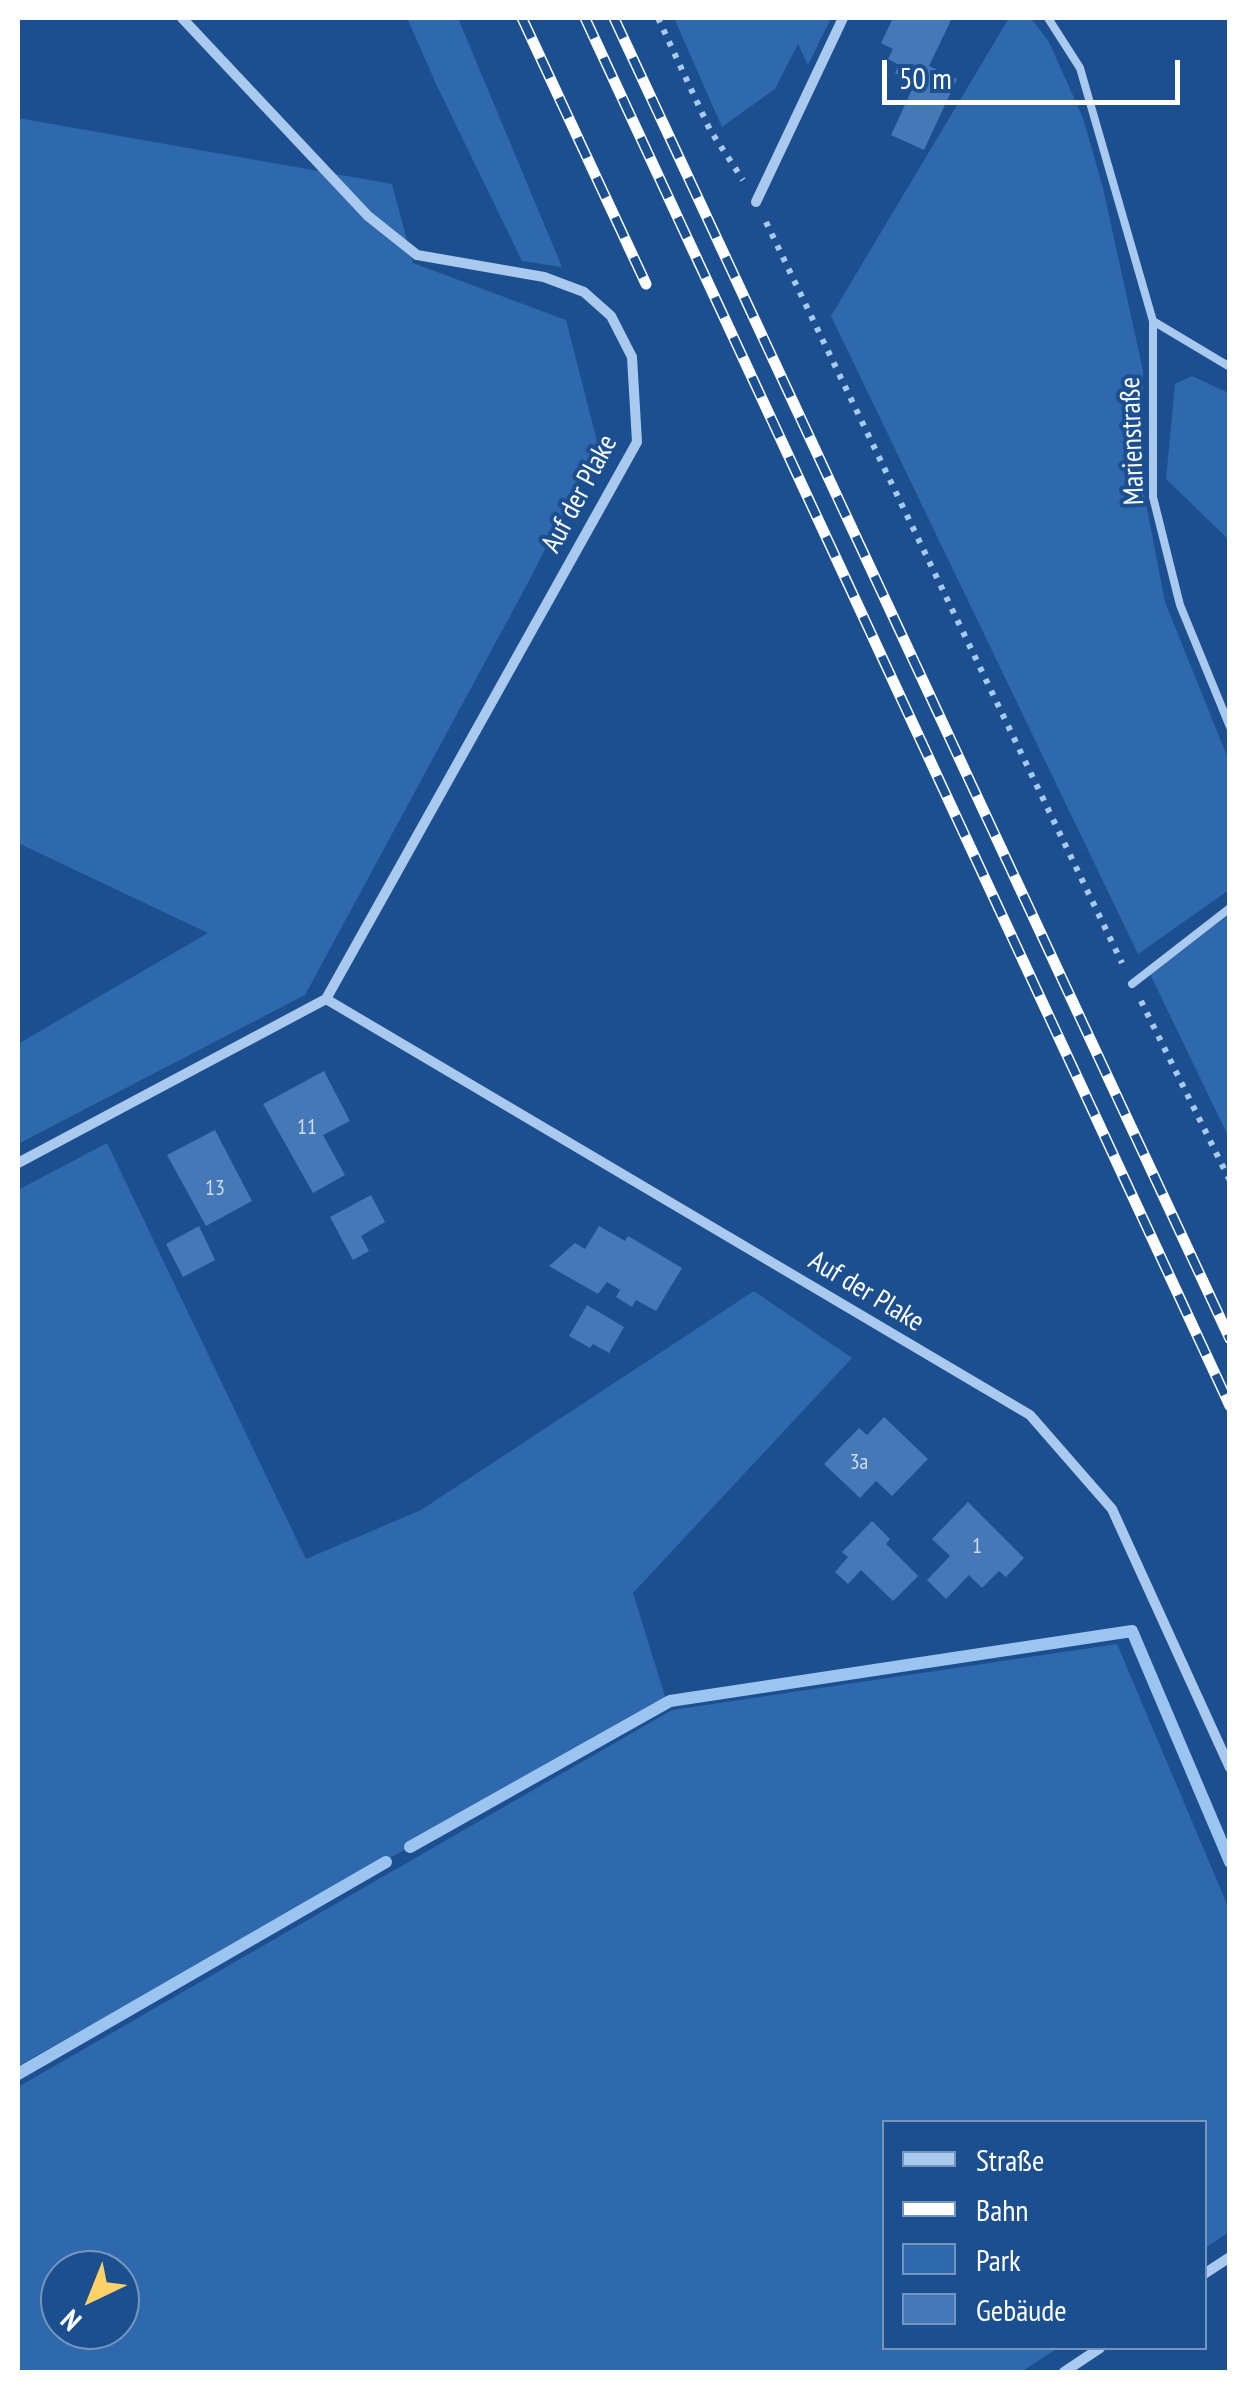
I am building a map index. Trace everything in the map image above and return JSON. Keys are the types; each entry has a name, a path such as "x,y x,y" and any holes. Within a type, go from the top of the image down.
{"street":[{"name":"Auf der Plake","path":"182,18 368,216 417,256 544,277 584,292 610,316 632,357 637,442 326,1000 1030,1415 1112,1509 1230,1768"},
{"path":"756,202 843,18"},
{"path":"18,1164 326,1000"},
{"path":"1207,2272 1230,2256"},
{"path":"1064,2372 1097,2350"}],"lane":[{"name":"Marienstraße","path":"1048,18 1080,68 1153,321 1154,497 1180,605 1230,727"},
{"path":"1153,321 1230,367"},
{"path":"1132,984 1230,908"}],"path":[{"path":"658,18 710,130 756,202 1230,1181"}],"green space":[{"path":"407,18 458,18 562,267 522,261"},
{"path":"674,18 831,18 808,65 798,44 775,89 722,127"},
{"path":"1009,18 1031,18 1049,42 1083,118 1103,188 1143,371 1143,488 1165,602 1229,761 1229,890 1138,954 831,316"},
{"path":"18,118 392,184 413,263 566,320 598,445 305,995 18,1144 18,1044 208,933 18,843"},
{"path":"1192,376 1229,393 1229,540 1166,479 1175,384"},
{"path":"1229,915 1229,1138 1150,974"},
{"path":"107,1143 306,1559 421,1510 754,1291 852,1358 633,1593 667,1703 18,2066 18,1190"},
{"path":"1117,1644 1229,1909 1229,2232 1207,2247 1207,2120 882,2120 882,2350 1055,2350 1021,2372 18,2372 18,2087 672,1710"}],"building":[{"path":"893,18 952,18 929,66 957,79 924,150 891,135 915,83 895,73 899,65 888,59 893,49 881,43"},
{"path":"324,1071 350,1121 323,1135 345,1175 313,1193 263,1104"},
{"path":"215,1130 252,1201 206,1226 167,1155"},
{"path":"371,1195 385,1222 361,1236 369,1251 353,1260 330,1217"},
{"path":"199,1226 215,1260 183,1277 166,1244"},
{"path":"599,1226 625,1241 628,1236 682,1268 656,1311 636,1300 632,1307 616,1297 620,1290 607,1282 598,1294 549,1266 575,1243 585,1249"},
{"path":"587,1305 624,1327 609,1353 569,1336"},
{"path":"884,1417 928,1459 892,1496 876,1481 860,1498 824,1464 859,1428 867,1435"},
{"path":"968,1502 1024,1558 1006,1577 999,1571 982,1588 969,1575 946,1599 927,1580 950,1556 932,1539"},
{"path":"872,1521 890,1539 886,1544 918,1576 893,1601 861,1570 848,1584 835,1572 848,1557 842,1552"}],"waterway":[{"path":"410,1847 670,1701 1132,1631 1230,1862"},
{"path":"18,2074 386,1862"}],"railway":[{"path":"522,18 646,284"},
{"path":"585,18 1230,1406"},
{"path":"614,18 1230,1339"}]}
